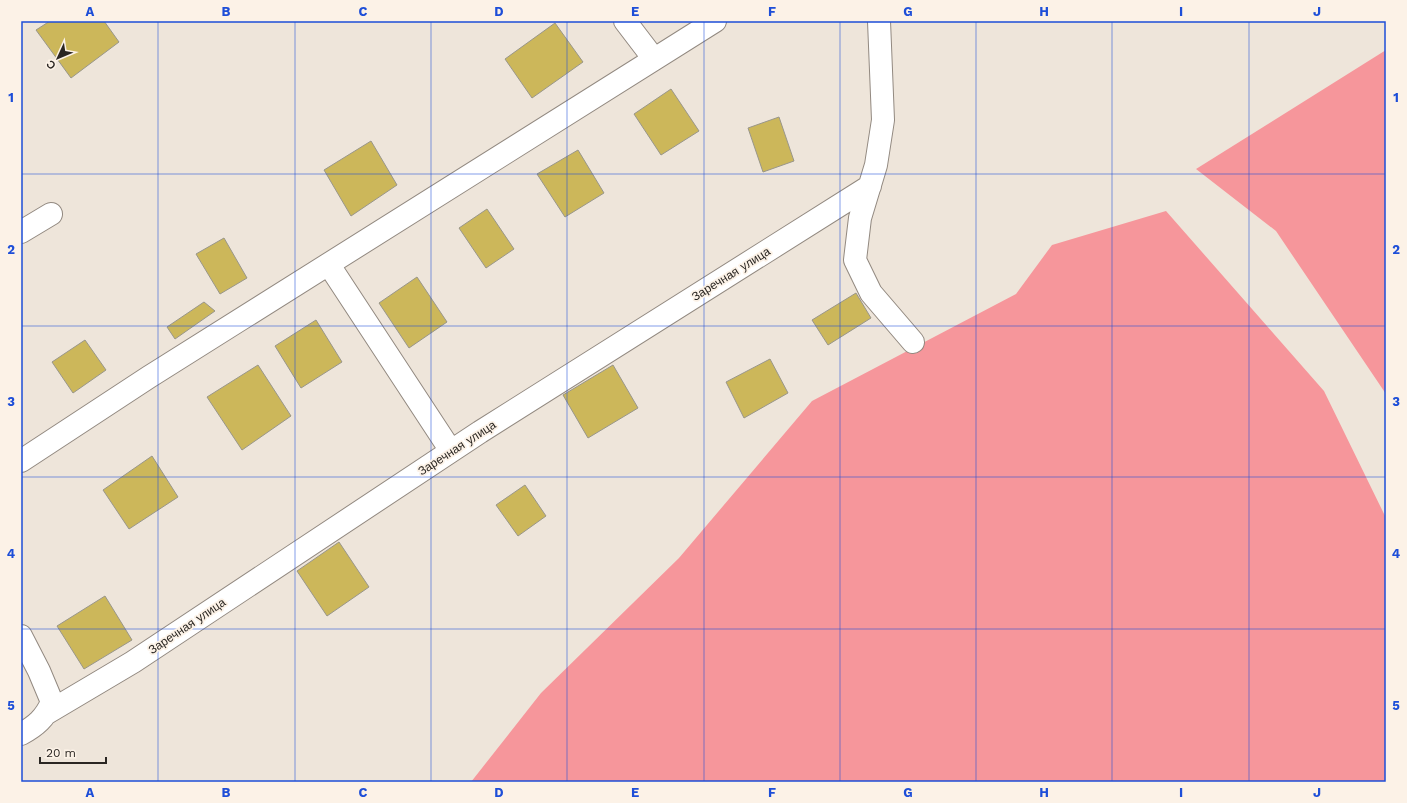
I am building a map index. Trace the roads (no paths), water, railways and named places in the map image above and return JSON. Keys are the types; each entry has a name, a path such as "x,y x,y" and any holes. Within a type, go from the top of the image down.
{"street":[{"path":"624,21 654,59"},
{"path":"21,461 715,21"},
{"path":"879,21 883,120 876,164 860,218 854,260 871,293 913,342"},
{"name":"Заречная улица","path":"21,734 33,728 47,713 133,662 451,451 870,186"},
{"path":"21,232 51,214"},
{"path":"329,265 451,451"},
{"path":"21,636 39,671 52,702 47,713"}]}
